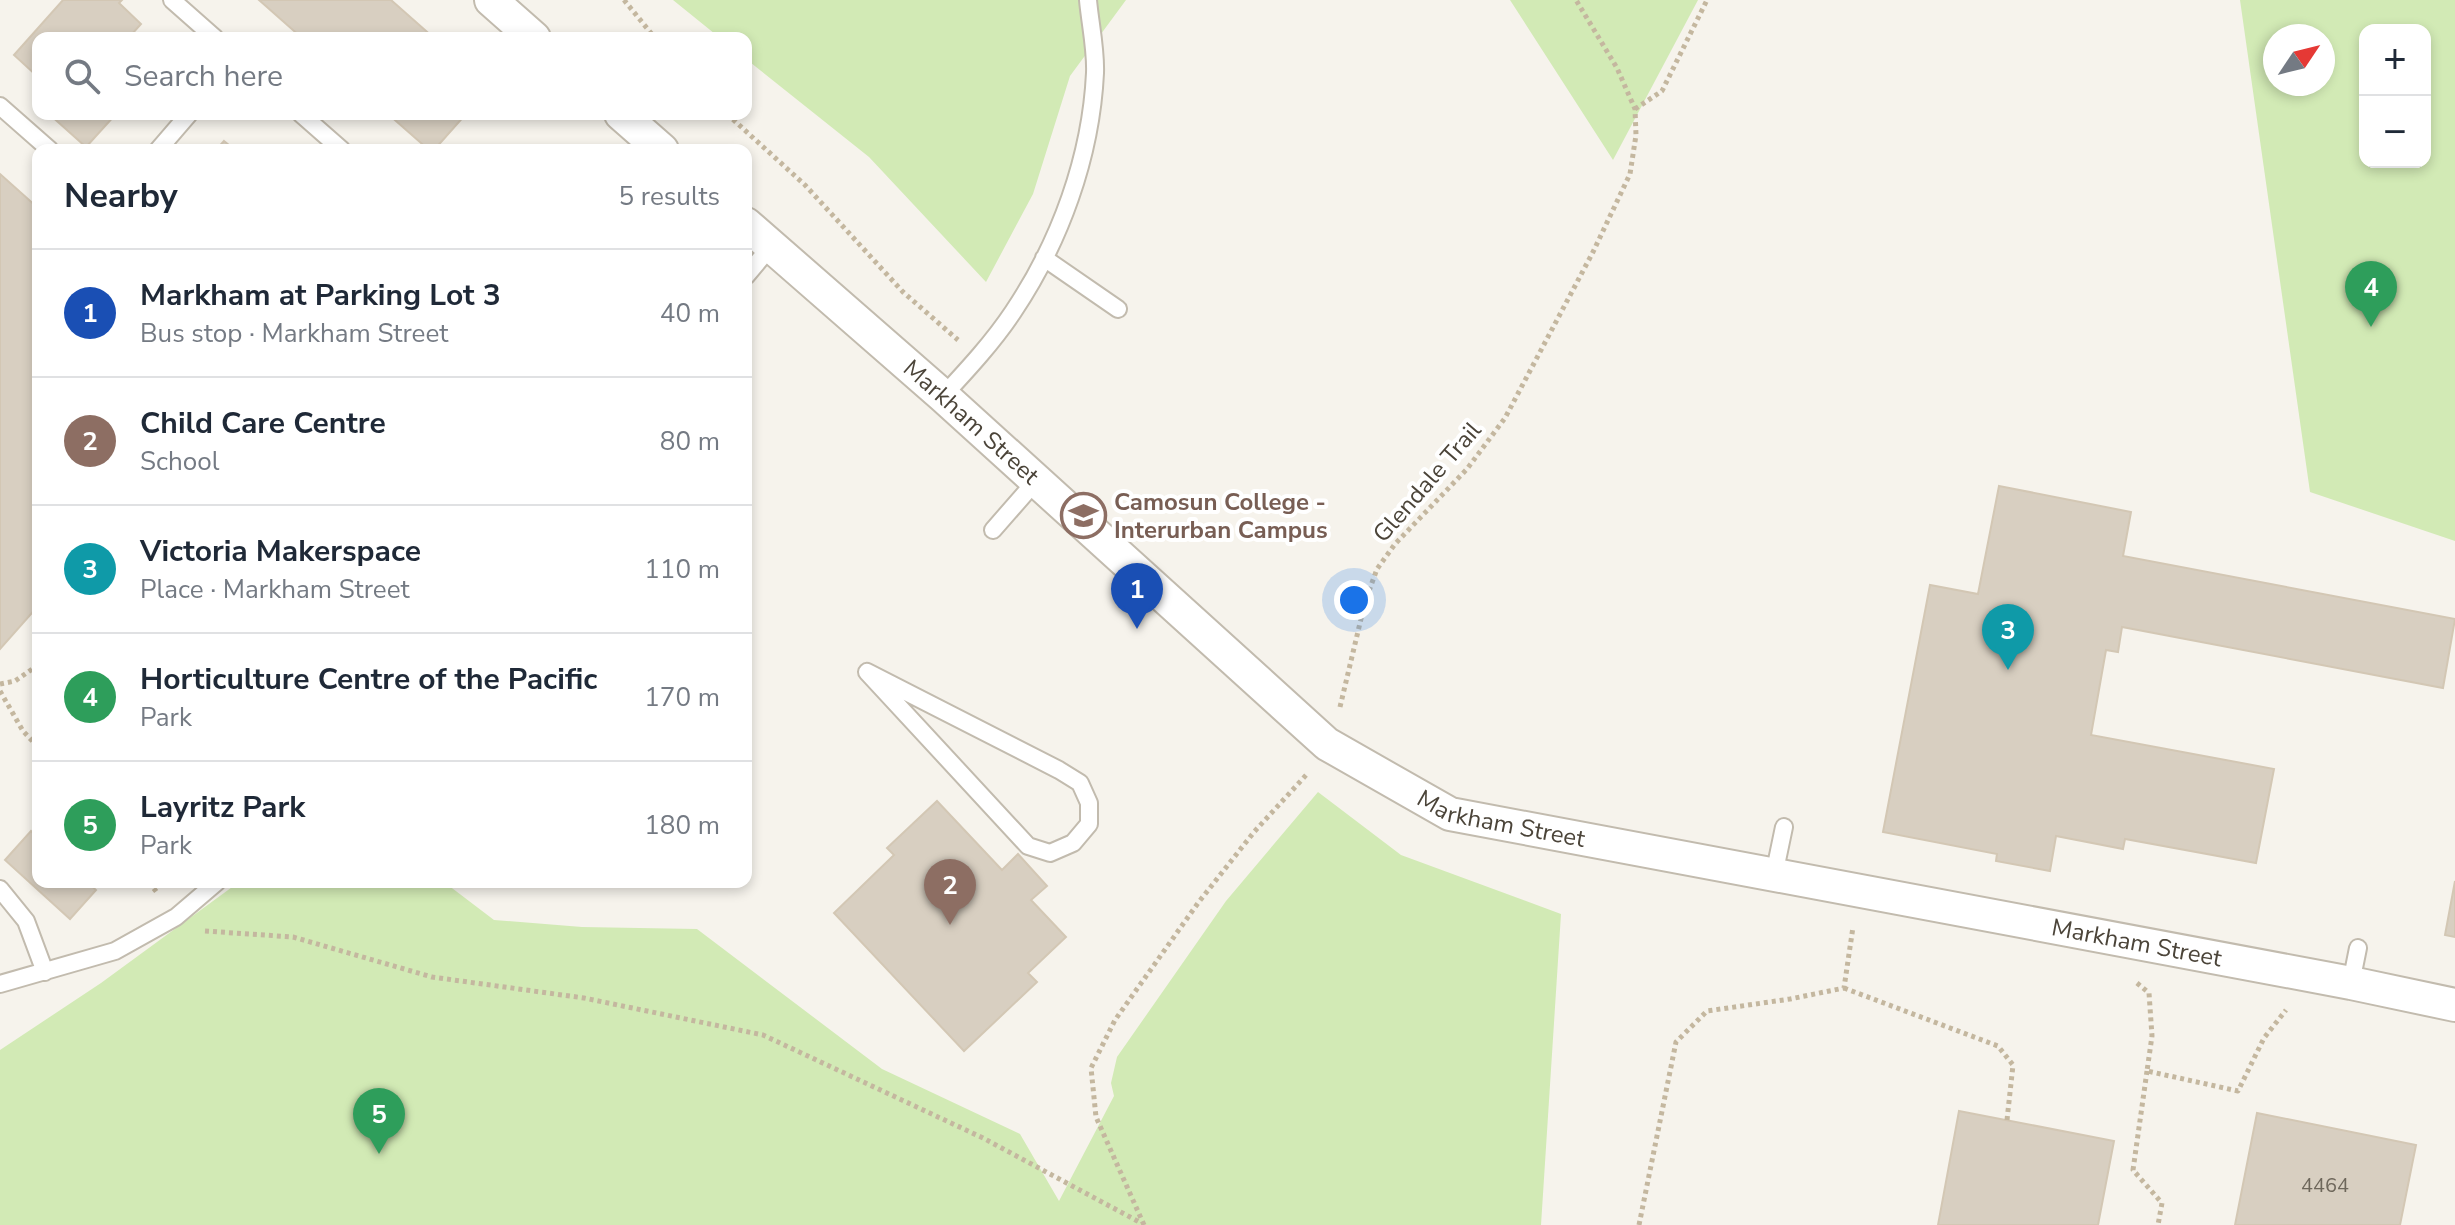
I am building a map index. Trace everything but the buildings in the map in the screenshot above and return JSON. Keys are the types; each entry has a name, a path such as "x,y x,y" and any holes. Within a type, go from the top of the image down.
{"street":[{"path":"491,0 527,32"},
{"path":"628,120 655,144"},
{"name":"Markham Street","path":"752,229 943,396 1327,744 1450,814 2455,1005"}],"lane":[{"path":"172,0 208,32"},
{"path":"943,396 977,359 1013,312 1044,258 1081,168 1095,71 1088,0"},
{"path":"0,106 43,144"},
{"path":"163,144 184,120"},
{"path":"308,120 335,144"},
{"path":"752,269 771,246"},
{"path":"1044,258 1118,309"},
{"path":"993,530 1035,482"},
{"path":"867,672 1080,783 1089,803 1089,824 1073,843 1050,853 1028,846 867,672"},
{"path":"1774,875 1784,827"},
{"path":"0,984 115,951 176,917 210,888"},
{"path":"0,889 26,921 45,972"},
{"path":"2351,983 2358,948"}],"path":[{"path":"624,0 650,32"},
{"name":"Glendale Trail","path":"1144,1225 1096,1117 1091,1068 1115,1020 1198,903 1254,832 1308,774 1327,744 1344,697 1365,602 1377,569 1395,544 1467,469 1505,418 1580,278 1630,174 1636,135 1635,109 1617,68 1576,0"},
{"path":"1635,109 1662,91 1707,0"},
{"path":"734,120 805,185 903,292 977,359"},
{"path":"0,684 15,681 32,669"},
{"path":"0,691 32,741"},
{"path":"1308,774 1321,781"},
{"path":"176,917 197,931 293,937 432,977 584,998 763,1035 983,1138 1144,1225"},
{"path":"1844,988 1854,922"},
{"path":"2128,975 2149,993 2152,1036 2133,1170 2162,1203 2158,1225"},
{"path":"1639,1225 1676,1042 1707,1011 1844,988 1998,1046 2013,1065 2007,1120"},
{"path":"2147,1071 2238,1091 2264,1038 2285,1010 2296,1008"}],"green space":[{"path":"673,0 1126,0 1070,76 1033,194 986,282 869,157 752,64 752,32 713,32"},
{"path":"1510,0 1698,0 1613,160"},
{"path":"2240,0 2455,0 2455,541 2310,492"},
{"path":"1318,792 1401,855 1561,914 1541,1225 0,1225 0,1050 101,983 231,888 452,888 494,920 582,927 697,929 882,1069 1020,1134 1059,1201 1114,1096 1111,1083 1117,1057 1226,901"}],"place":[{"name":"Horticulture Centre of the Pacific","path":"2371,327"},
{"name":"Camosun College - Interurban Campus","path":"1083,516"},
{"name":"Markham at Parking Lot 3","path":"1137,629"},
{"name":"Victoria Makerspace","path":"2008,670"},
{"name":"Child Care Centre","path":"950,925"},
{"name":"Layritz Park","path":"379,1154"}]}
